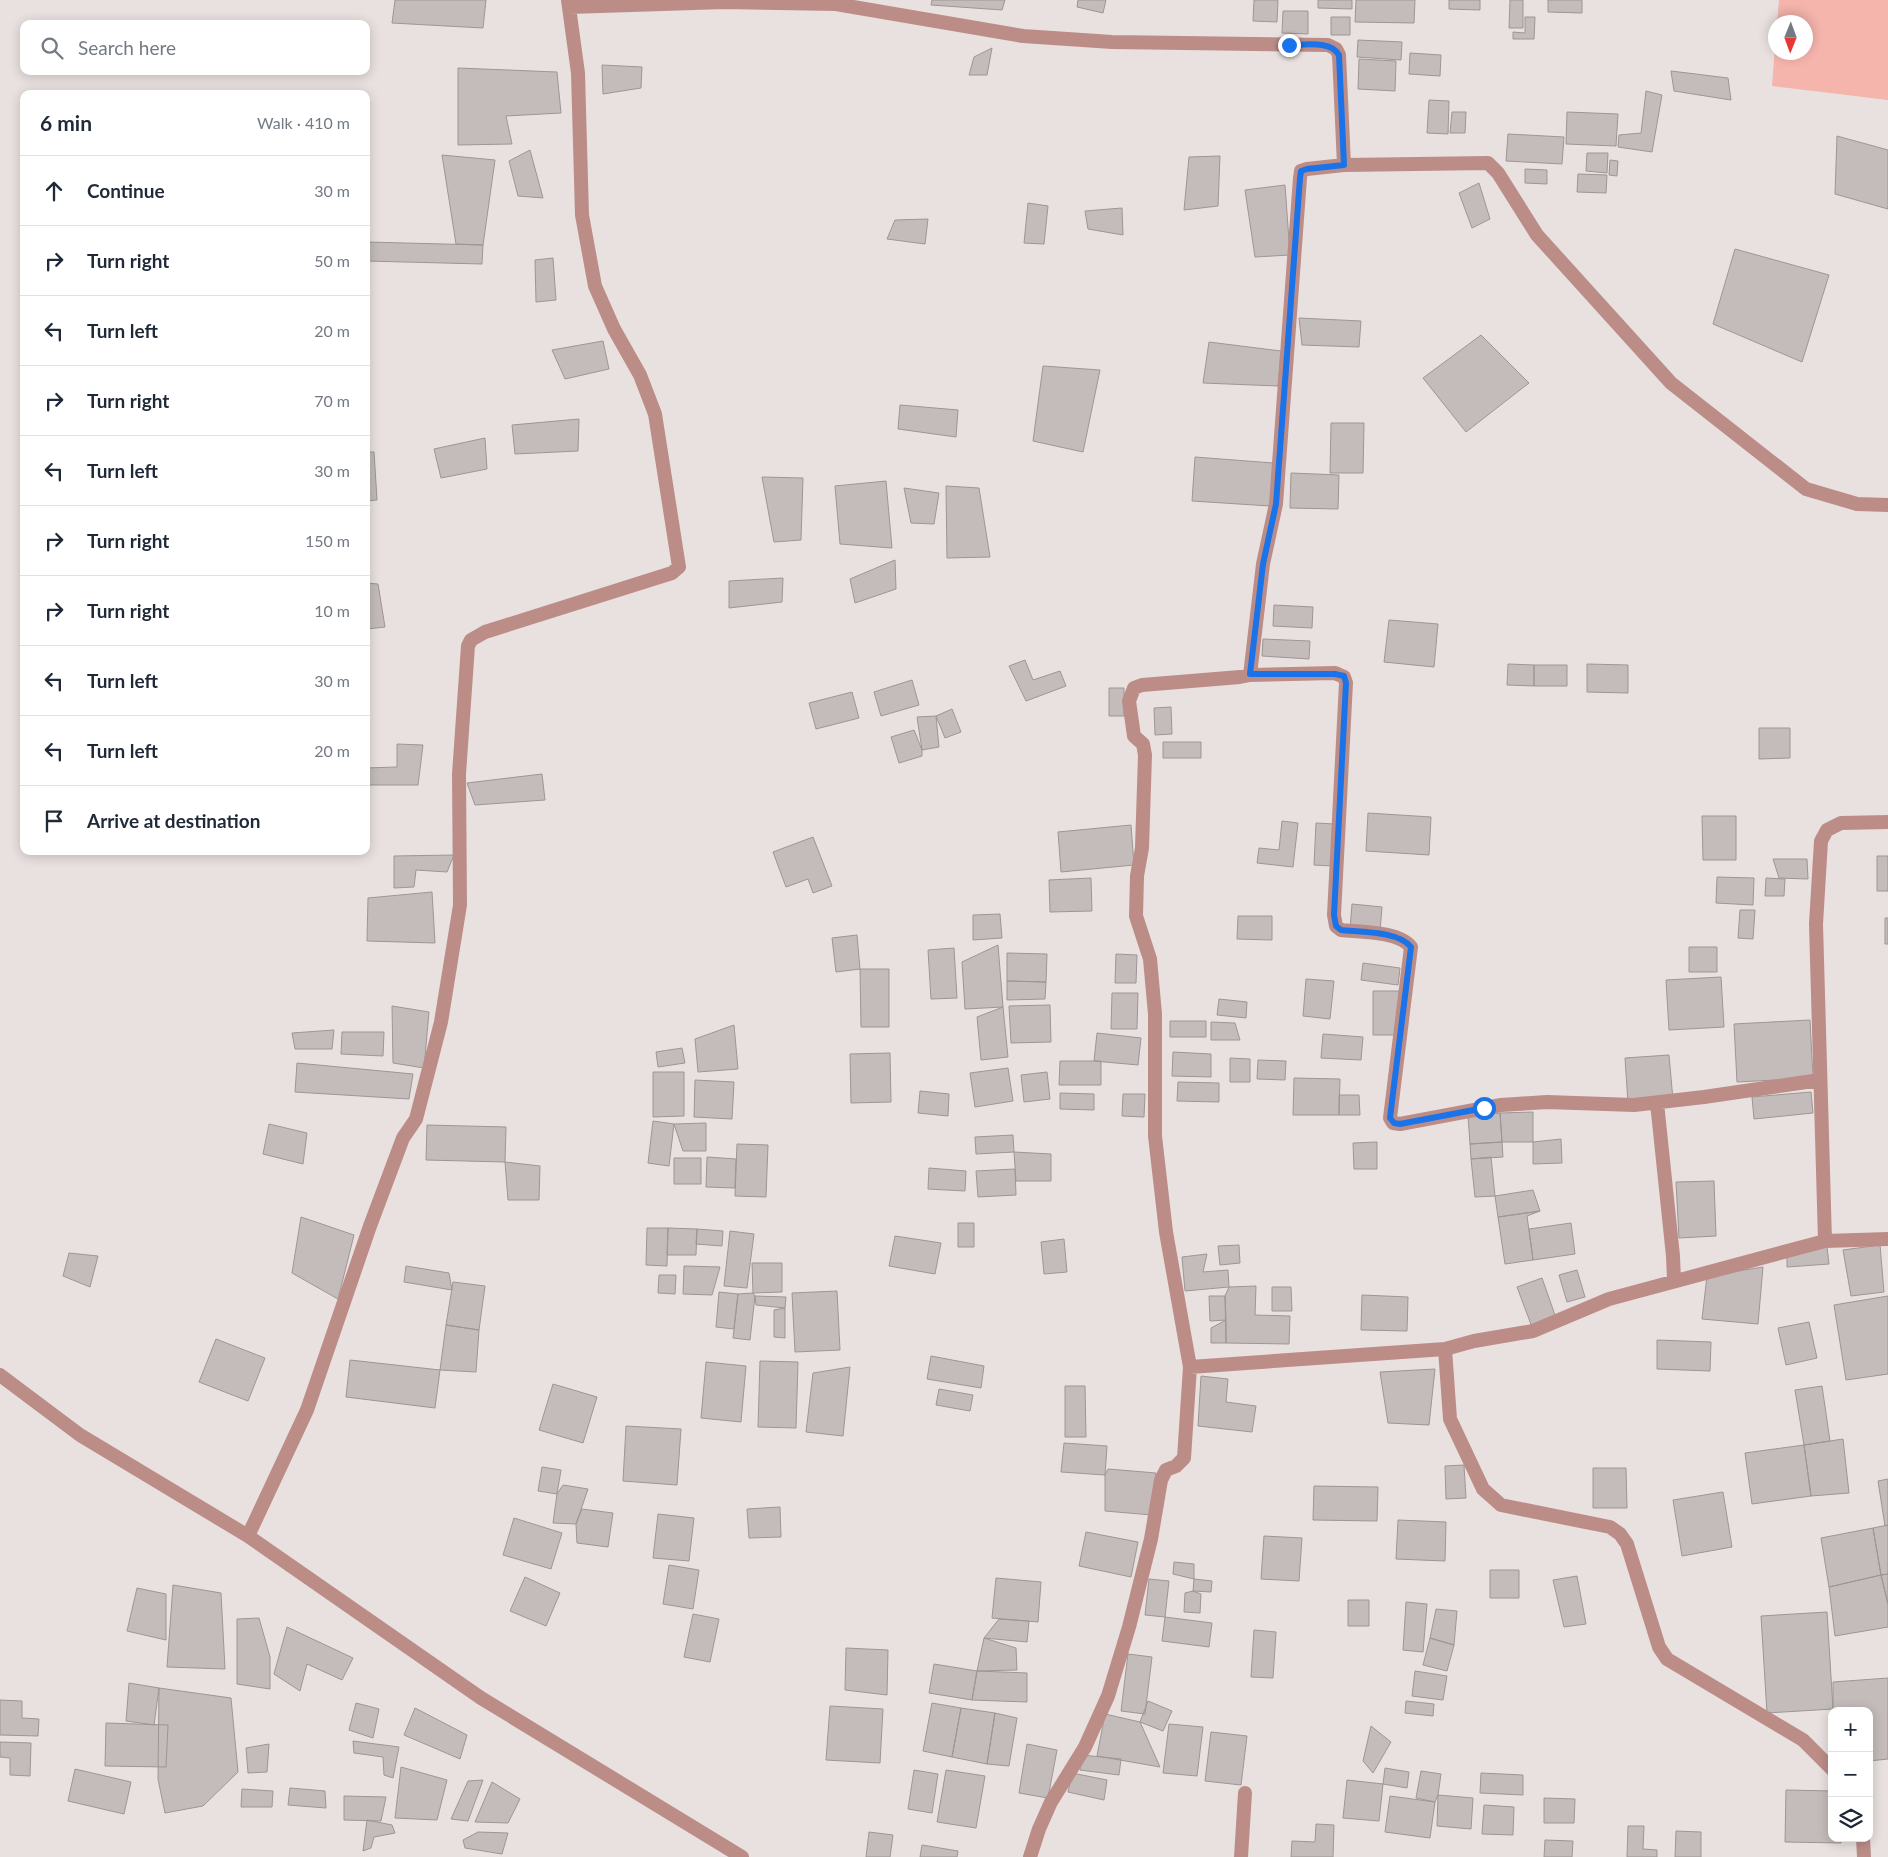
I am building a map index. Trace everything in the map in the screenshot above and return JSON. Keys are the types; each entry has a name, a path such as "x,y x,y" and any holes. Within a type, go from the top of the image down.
{"street":[{"path":"248,1536 307,1410 373,1217 403,1138 416,1120 441,1022 460,904 459,774 468,646 471,640 485,632 672,573 678,567 655,414 640,375 614,329 595,286 582,215 578,73 569,4 725,2 836,4 1023,36 1112,42 1328,46 1336,49 1339,55 1344,165"},
{"path":"1250,674 1263,564 1276,504 1300,178 1301,171 1307,169 1344,165 1488,164 1498,173 1537,235 1672,384 1806,489 1857,504 1888,505"},
{"path":"1030,1857 1039,1829 1051,1802 1085,1747 1108,1696 1129,1627 1151,1539 1161,1480 1166,1470 1176,1466 1184,1458 1190,1368 1166,1232 1155,1136 1154,1005 1150,959 1136,916 1137,876 1142,848 1145,755 1143,744 1134,736 1129,700 1134,688 1142,685 1240,677 1250,674 1335,674 1344,676 1346,683 1334,915 1336,926 1341,930 1396,936 1406,941 1411,947 1390,1118 1394,1123 1400,1124 1501,1105 1548,1102 1634,1105 1820,1080"},
{"path":"1825,1241 1816,924 1821,841 1828,830 1841,823 1888,822"},
{"path":"1657,1103 1674,1280"},
{"path":"1190,1368 1444,1349 1474,1341 1532,1331 1609,1299 1825,1241 1888,1239"},
{"path":"1444,1349 1450,1419 1483,1489 1501,1505 1610,1527 1620,1534 1627,1544 1659,1647 1667,1660 1804,1740 1828,1765"},
{"path":"0,1375 80,1434 248,1536 481,1698 742,1857"},
{"path":"1241,1857 1245,1793"},
{"path":"1863,1842 1864,1857"}],"shaded area":[{"path":"1779,0 1888,0 1888,100 1772,86 1774,60 1813,60 1813,15 1778,15"}],"building":[{"path":"395,0 486,0 483,28 392,23"},
{"path":"932,0 1005,0 1002,10 931,5"},
{"path":"1078,0 1106,0 1103,13 1077,7"},
{"path":"1254,0 1278,0 1277,22 1253,21"},
{"path":"1318,0 1352,0 1352,9 1318,8"},
{"path":"1356,0 1415,0 1414,23 1355,22"},
{"path":"1449,0 1480,0 1480,10 1449,9"},
{"path":"1510,0 1523,0 1523,28 1509,28"},
{"path":"1548,0 1582,0 1582,13 1548,12"},
{"path":"1283,11 1308,11 1308,34 1282,33"},
{"path":"1331,17 1350,17 1350,35 1331,35"},
{"path":"1525,17 1535,17 1534,39 1513,39 1513,32 1525,33"},
{"path":"1358,40 1402,42 1401,60 1357,57"},
{"path":"992,48 987,75 969,75 974,57"},
{"path":"1410,53 1441,55 1440,76 1409,74"},
{"path":"1359,59 1396,61 1395,91 1358,89"},
{"path":"602,65 642,67 641,88 603,94"},
{"path":"458,68 557,72 561,113 506,116 512,144 458,145"},
{"path":"1671,71 1728,78 1731,100 1674,91"},
{"path":"1646,91 1662,95 1652,152 1618,147 1619,135 1641,133"},
{"path":"1429,100 1449,101 1448,134 1427,133"},
{"path":"1452,112 1466,112 1465,133 1450,133"},
{"path":"1567,112 1618,114 1616,146 1566,144"},
{"path":"1508,134 1564,137 1562,164 1506,161"},
{"path":"1837,136 1888,150 1888,209 1835,194"},
{"path":"530,150 543,198 518,196 509,161"},
{"path":"1587,153 1608,153 1607,173 1586,171"},
{"path":"442,155 495,160 483,245 456,244"},
{"path":"1220,156 1218,206 1184,210 1189,157"},
{"path":"1610,160 1618,161 1617,176 1609,175"},
{"path":"1525,169 1547,170 1547,184 1525,183"},
{"path":"1578,174 1607,175 1606,193 1577,192"},
{"path":"1479,183 1490,219 1472,228 1459,193"},
{"path":"1285,185 1290,255 1255,257 1245,190"},
{"path":"1028,203 1048,206 1044,244 1024,243"},
{"path":"1122,208 1123,235 1088,229 1085,211"},
{"path":"928,219 925,244 887,239 895,220"},
{"path":"370,242 483,245 482,264 370,261"},
{"path":"1735,249 1829,275 1802,362 1713,324"},
{"path":"553,258 556,300 536,302 535,260"},
{"path":"1299,318 1361,321 1359,347 1302,345"},
{"path":"1481,335 1529,383 1466,432 1423,378"},
{"path":"603,341 609,369 565,379 552,350"},
{"path":"1209,342 1281,351 1278,386 1203,383"},
{"path":"1043,366 1100,370 1083,452 1033,441"},
{"path":"900,405 958,410 956,437 898,429"},
{"path":"579,419 578,451 515,454 512,425"},
{"path":"1331,423 1364,423 1363,473 1330,473"},
{"path":"485,438 487,469 441,478 434,449"},
{"path":"370,452 374,452 377,500 370,501"},
{"path":"1195,457 1273,463 1270,506 1192,501"},
{"path":"1291,473 1339,475 1338,509 1290,508"},
{"path":"762,477 803,478 801,540 774,542"},
{"path":"886,481 892,548 840,544 835,486"},
{"path":"946,486 979,488 990,557 947,558"},
{"path":"904,488 939,493 934,524 911,523"},
{"path":"895,560 896,589 855,603 850,579"},
{"path":"783,578 782,602 729,608 729,581"},
{"path":"370,583 378,584 385,627 370,629"},
{"path":"1274,605 1313,607 1312,628 1273,626"},
{"path":"1389,620 1438,624 1434,667 1384,662"},
{"path":"1263,639 1310,641 1309,659 1262,656"},
{"path":"1025,660 1033,680 1060,671 1066,686 1026,701 1009,666"},
{"path":"1508,664 1534,665 1534,686 1507,685"},
{"path":"1587,664 1628,665 1628,693 1587,692"},
{"path":"1534,665 1567,665 1567,686 1534,686"},
{"path":"912,680 919,705 881,716 874,692"},
{"path":"1109,688 1124,688 1124,716 1109,716"},
{"path":"852,692 859,718 816,729 809,703"},
{"path":"1171,707 1172,734 1155,735 1154,708"},
{"path":"952,709 961,732 945,738 936,716"},
{"path":"936,716 939,747 922,750 917,717"},
{"path":"1759,728 1790,728 1790,758 1759,759"},
{"path":"914,730 922,750 922,756 899,763 891,737"},
{"path":"1163,742 1201,742 1201,758 1163,758"},
{"path":"397,744 423,745 418,785 370,785 370,768 397,767"},
{"path":"542,774 545,800 475,805 467,783"},
{"path":"1368,813 1431,817 1429,855 1366,851"},
{"path":"1702,816 1736,816 1736,860 1703,860"},
{"path":"1282,821 1298,823 1293,867 1257,863 1259,848 1279,850"},
{"path":"1316,823 1334,824 1332,866 1314,865"},
{"path":"1131,825 1134,865 1061,872 1058,832"},
{"path":"813,837 832,886 813,893 808,879 786,887 773,852"},
{"path":"454,855 447,872 416,870 414,887 394,888 394,856"},
{"path":"1877,856 1888,856 1888,891 1877,891"},
{"path":"1773,859 1807,859 1808,879 1779,878"},
{"path":"1717,877 1754,878 1753,905 1716,903"},
{"path":"1091,878 1092,911 1050,912 1049,880"},
{"path":"1766,878 1785,879 1784,896 1765,896"},
{"path":"432,892 435,943 367,941 368,898"},
{"path":"1352,904 1382,907 1380,931 1350,929"},
{"path":"1740,910 1755,910 1753,939 1738,938"},
{"path":"1000,914 1002,938 973,940 973,915"},
{"path":"1238,916 1272,916 1272,940 1237,939"},
{"path":"1885,918 1888,918 1888,944 1885,944"},
{"path":"857,935 860,969 836,972 832,938"},
{"path":"998,945 1003,1007 965,1009 962,962"},
{"path":"1689,947 1717,947 1717,972 1689,972"},
{"path":"954,948 957,998 931,999 928,950"},
{"path":"1007,953 1047,954 1046,982 1007,981"},
{"path":"1116,954 1137,955 1136,983 1115,983"},
{"path":"1363,963 1400,968 1398,985 1361,980"},
{"path":"860,969 889,969 889,1027 861,1027"},
{"path":"1721,977 1724,1027 1669,1030 1666,980"},
{"path":"1306,979 1334,981 1330,1019 1303,1016"},
{"path":"1007,981 1046,982 1045,999 1007,1000"},
{"path":"1373,991 1399,991 1399,1035 1373,1035"},
{"path":"1112,993 1138,993 1137,1029 1111,1029"},
{"path":"1219,999 1247,1002 1246,1018 1217,1015"},
{"path":"1050,1005 1051,1042 1011,1043 1009,1006"},
{"path":"392,1006 429,1012 424,1068 393,1063"},
{"path":"1003,1007 1008,1057 981,1060 977,1017"},
{"path":"1810,1020 1813,1078 1737,1082 1734,1024"},
{"path":"1170,1021 1206,1021 1206,1037 1170,1037"},
{"path":"1211,1022 1235,1023 1240,1040 1211,1040"},
{"path":"734,1025 738,1069 698,1072 695,1039"},
{"path":"334,1030 332,1049 295,1049 292,1033"},
{"path":"342,1032 384,1032 383,1056 341,1054"},
{"path":"1097,1033 1141,1038 1138,1065 1094,1061"},
{"path":"1323,1034 1363,1037 1361,1060 1321,1058"},
{"path":"682,1048 685,1063 658,1067 656,1052"},
{"path":"1173,1052 1211,1054 1211,1077 1172,1076"},
{"path":"890,1053 891,1102 851,1103 850,1054"},
{"path":"1669,1055 1673,1100 1628,1103 1625,1058"},
{"path":"1230,1058 1250,1059 1250,1082 1230,1082"},
{"path":"1258,1060 1286,1061 1285,1080 1257,1079"},
{"path":"1060,1061 1101,1061 1101,1085 1059,1085"},
{"path":"297,1063 413,1074 409,1099 295,1092"},
{"path":"1008,1068 1013,1101 975,1107 970,1073"},
{"path":"653,1072 684,1072 684,1116 653,1117"},
{"path":"1047,1072 1050,1099 1024,1102 1021,1075"},
{"path":"1294,1078 1340,1079 1339,1115 1293,1115"},
{"path":"695,1080 734,1082 732,1119 694,1117"},
{"path":"1178,1082 1219,1083 1219,1102 1177,1101"},
{"path":"920,1091 949,1094 948,1116 918,1113"},
{"path":"1811,1092 1813,1113 1754,1119 1752,1097"},
{"path":"1060,1093 1094,1094 1094,1110 1060,1109"},
{"path":"1123,1094 1145,1094 1144,1117 1122,1116"},
{"path":"1339,1095 1359,1095 1360,1115 1339,1115"},
{"path":"1533,1112 1533,1142 1502,1142 1500,1113"},
{"path":"1500,1113 1502,1142 1470,1144 1468,1116"},
{"path":"653,1121 674,1124 669,1166 648,1163"},
{"path":"706,1123 706,1151 683,1151 674,1124"},
{"path":"269,1124 307,1133 303,1164 263,1154"},
{"path":"427,1125 506,1127 505,1162 426,1160"},
{"path":"1013,1135 1014,1152 976,1154 975,1137"},
{"path":"1561,1139 1562,1163 1533,1164 1533,1142"},
{"path":"1377,1142 1377,1169 1354,1169 1353,1143"},
{"path":"1502,1142 1503,1157 1471,1159 1470,1144"},
{"path":"737,1144 768,1145 766,1197 735,1196"},
{"path":"1014,1152 1051,1154 1051,1181 1016,1181"},
{"path":"707,1157 736,1159 735,1188 706,1187"},
{"path":"1491,1157 1495,1196 1475,1197 1471,1159"},
{"path":"674,1158 701,1158 701,1184 674,1184"},
{"path":"505,1162 540,1166 539,1200 508,1200"},
{"path":"929,1168 966,1171 965,1191 928,1189"},
{"path":"1015,1169 1016,1195 978,1197 976,1171"},
{"path":"1714,1181 1716,1236 1679,1238 1676,1182"},
{"path":"1533,1190 1540,1211 1498,1217 1495,1196"},
{"path":"1540,1211 1527,1216 1533,1260 1505,1264 1498,1217"},
{"path":"301,1217 354,1235 338,1299 292,1273"},
{"path":"958,1223 974,1223 974,1247 958,1247"},
{"path":"1571,1223 1575,1254 1533,1260 1529,1229"},
{"path":"647,1228 668,1228 667,1266 646,1265"},
{"path":"668,1228 697,1229 696,1255 667,1255"},
{"path":"697,1229 723,1231 722,1246 696,1244"},
{"path":"730,1231 754,1234 747,1288 724,1286"},
{"path":"895,1236 941,1243 935,1274 889,1266"},
{"path":"1064,1239 1067,1272 1044,1274 1041,1242"},
{"path":"1239,1245 1240,1263 1220,1265 1218,1246"},
{"path":"1880,1245 1884,1292 1851,1296 1843,1250"},
{"path":"1827,1247 1829,1264 1787,1267 1787,1254"},
{"path":"69,1253 98,1256 90,1287 63,1276"},
{"path":"1207,1254 1203,1272 1228,1270 1229,1287 1185,1291 1182,1257"},
{"path":"752,1263 782,1263 782,1292 753,1293"},
{"path":"406,1266 449,1273 452,1290 404,1282"},
{"path":"684,1266 720,1267 712,1295 683,1294"},
{"path":"1763,1267 1758,1324 1702,1319 1707,1276"},
{"path":"1577,1270 1585,1297 1567,1302 1559,1275"},
{"path":"659,1275 676,1275 675,1294 658,1293"},
{"path":"1542,1278 1556,1318 1532,1327 1517,1287"},
{"path":"453,1282 485,1286 479,1330 446,1325"},
{"path":"1256,1286 1255,1315 1290,1316 1289,1344 1226,1343 1225,1296 1229,1287"},
{"path":"1272,1287 1291,1287 1292,1311 1272,1311"},
{"path":"837,1291 840,1350 795,1352 792,1293"},
{"path":"719,1292 738,1294 734,1329 716,1327"},
{"path":"753,1293 755,1296 750,1340 733,1338 738,1294"},
{"path":"1362,1295 1408,1297 1407,1331 1361,1330"},
{"path":"755,1296 786,1297 785,1308 756,1305"},
{"path":"1209,1296 1225,1296 1226,1320 1210,1321"},
{"path":"1888,1296 1888,1374 1846,1380 1834,1305"},
{"path":"785,1308 785,1338 774,1337 774,1310"},
{"path":"1226,1320 1226,1343 1211,1343 1211,1328"},
{"path":"1809,1322 1817,1358 1786,1365 1778,1328"},
{"path":"446,1325 479,1330 476,1372 440,1370"},
{"path":"216,1339 265,1358 248,1401 199,1382"},
{"path":"1657,1340 1711,1342 1710,1371 1657,1369"},
{"path":"931,1356 984,1366 981,1388 927,1379"},
{"path":"350,1360 440,1370 435,1408 346,1397"},
{"path":"760,1361 798,1362 796,1428 758,1427"},
{"path":"706,1362 746,1366 741,1422 701,1418"},
{"path":"850,1367 843,1436 806,1432 813,1373"},
{"path":"1435,1369 1429,1425 1388,1423 1380,1372"},
{"path":"1201,1376 1228,1379 1226,1402 1256,1406 1252,1432 1198,1426"},
{"path":"553,1384 597,1397 583,1443 539,1430"},
{"path":"1065,1386 1085,1386 1086,1437 1065,1437"},
{"path":"1822,1386 1830,1441 1804,1445 1795,1390"},
{"path":"939,1389 973,1395 970,1411 936,1405"},
{"path":"626,1426 681,1429 677,1485 623,1481"},
{"path":"1843,1439 1849,1493 1811,1496 1804,1445"},
{"path":"1064,1443 1107,1446 1105,1475 1061,1472"},
{"path":"1804,1445 1811,1496 1752,1504 1745,1453"},
{"path":"1464,1465 1466,1498 1446,1499 1445,1466"},
{"path":"542,1467 561,1470 557,1494 538,1491"},
{"path":"1593,1468 1626,1468 1627,1508 1593,1508"},
{"path":"1108,1469 1156,1473 1152,1515 1105,1511 1105,1475"},
{"path":"1888,1479 1888,1525 1885,1526 1878,1481"},
{"path":"563,1485 588,1489 576,1524 553,1523 557,1494"},
{"path":"1314,1486 1378,1487 1377,1521 1313,1520"},
{"path":"1723,1492 1732,1547 1682,1556 1673,1500"},
{"path":"780,1507 781,1537 749,1538 747,1509"},
{"path":"582,1509 613,1513 608,1547 577,1543 576,1524"},
{"path":"658,1514 694,1518 689,1561 653,1558"},
{"path":"514,1518 562,1533 551,1569 503,1555"},
{"path":"1398,1520 1446,1522 1445,1561 1396,1559"},
{"path":"1888,1525 1888,1574 1881,1575 1873,1528"},
{"path":"1873,1528 1881,1575 1829,1587 1821,1538"},
{"path":"1086,1532 1138,1542 1131,1577 1079,1566"},
{"path":"1264,1536 1302,1538 1299,1581 1261,1579"},
{"path":"1174,1562 1194,1564 1194,1579 1173,1574"},
{"path":"669,1565 699,1570 693,1609 663,1604"},
{"path":"1490,1570 1519,1570 1519,1598 1490,1598"},
{"path":"1888,1574 1888,1604 1881,1575"},
{"path":"1881,1575 1888,1604 1888,1627 1835,1636 1829,1587"},
{"path":"1577,1576 1586,1624 1564,1627 1553,1580"},
{"path":"525,1577 560,1593 546,1626 510,1611"},
{"path":"996,1578 1041,1582 1038,1622 992,1618"},
{"path":"1149,1579 1169,1581 1165,1617 1145,1615"},
{"path":"1194,1579 1212,1581 1211,1592 1193,1591"},
{"path":"173,1585 221,1593 225,1669 167,1667"},
{"path":"137,1588 166,1594 166,1640 127,1631"},
{"path":"1193,1591 1201,1594 1200,1613 1184,1612 1185,1593"},
{"path":"1348,1600 1369,1600 1369,1626 1348,1626"},
{"path":"1406,1602 1427,1604 1423,1652 1403,1650"},
{"path":"1436,1609 1457,1611 1454,1645 1430,1638"},
{"path":"1827,1612 1833,1707 1828,1707 1828,1709 1767,1713 1761,1616"},
{"path":"693,1614 719,1619 710,1662 684,1657"},
{"path":"1165,1617 1212,1623 1209,1647 1162,1641"},
{"path":"259,1618 270,1657 270,1689 237,1684 237,1619"},
{"path":"999,1619 1029,1621 1027,1642 984,1638"},
{"path":"287,1627 353,1658 342,1680 307,1664 300,1691 274,1674"},
{"path":"1254,1630 1276,1632 1273,1678 1251,1677"},
{"path":"984,1638 1016,1648 1017,1670 977,1671"},
{"path":"1430,1638 1454,1645 1447,1671 1423,1665"},
{"path":"846,1648 888,1650 887,1695 845,1690"},
{"path":"1128,1654 1152,1657 1145,1714 1121,1711"},
{"path":"934,1664 977,1671 972,1700 929,1693"},
{"path":"977,1671 1027,1673 1027,1702 972,1700"},
{"path":"1415,1671 1447,1676 1443,1700 1412,1696"},
{"path":"1888,1678 1888,1759 1873,1761 1873,1707 1833,1707 1833,1682"},
{"path":"129,1683 159,1688 154,1725 126,1721"},
{"path":"159,1688 231,1698 238,1772 203,1806 165,1813 158,1779"},
{"path":"0,1700 22,1701 22,1718 39,1719 38,1736 0,1735"},
{"path":"1148,1701 1172,1711 1163,1731 1140,1722"},
{"path":"1406,1701 1434,1704 1433,1716 1405,1713"},
{"path":"356,1703 379,1709 373,1738 349,1730"},
{"path":"932,1703 961,1708 952,1757 923,1751"},
{"path":"830,1706 883,1709 880,1763 826,1760"},
{"path":"415,1708 467,1735 460,1759 404,1735"},
{"path":"961,1708 995,1713 987,1764 952,1757"},
{"path":"995,1713 1017,1718 1009,1766 987,1764"},
{"path":"1105,1714 1140,1722 1160,1767 1097,1756"},
{"path":"106,1723 168,1725 166,1767 105,1766"},
{"path":"1169,1724 1203,1727 1197,1776 1163,1773"},
{"path":"1371,1726 1391,1742 1373,1773 1363,1761"},
{"path":"1211,1732 1247,1736 1241,1785 1205,1781"},
{"path":"353,1741 399,1747 393,1778 384,1775 383,1757 354,1753"},
{"path":"0,1742 31,1743 30,1776 10,1775 10,1758 0,1757"},
{"path":"269,1744 267,1772 248,1773 246,1748"},
{"path":"1027,1744 1057,1750 1048,1798 1019,1793"},
{"path":"1082,1755 1121,1759 1119,1775 1080,1770"},
{"path":"401,1767 447,1780 437,1820 395,1818"},
{"path":"1385,1768 1409,1772 1407,1788 1383,1784"},
{"path":"75,1769 131,1782 124,1814 68,1801"},
{"path":"914,1770 938,1774 932,1813 908,1809"},
{"path":"946,1770 985,1776 976,1828 937,1822"},
{"path":"1421,1771 1441,1774 1435,1802 1416,1798"},
{"path":"1072,1773 1107,1780 1104,1800 1068,1792"},
{"path":"1481,1773 1523,1775 1523,1795 1480,1793"},
{"path":"483,1780 468,1821 451,1819 468,1781"},
{"path":"1347,1780 1383,1784 1379,1821 1343,1818"},
{"path":"492,1782 520,1799 508,1823 475,1822"},
{"path":"290,1788 325,1791 326,1808 288,1805"},
{"path":"242,1789 273,1791 272,1807 241,1807"},
{"path":"1786,1790 1828,1791 1828,1842 1841,1843 1785,1842"},
{"path":"1438,1795 1473,1798 1471,1829 1437,1826"},
{"path":"344,1796 386,1797 381,1821 344,1820"},
{"path":"1390,1796 1435,1802 1430,1838 1385,1832"},
{"path":"1544,1798 1575,1799 1574,1823 1544,1823"},
{"path":"1484,1805 1514,1807 1513,1835 1482,1834"},
{"path":"367,1820 392,1825 395,1833 374,1837 371,1848 363,1851"},
{"path":"1316,1824 1334,1825 1333,1857 1291,1857 1292,1841 1315,1842"},
{"path":"1628,1826 1644,1826 1643,1849 1657,1850 1657,1857 1627,1857"},
{"path":"1676,1831 1701,1832 1701,1857 1675,1857"},
{"path":"478,1832 508,1833 502,1854 465,1848 463,1840"},
{"path":"869,1832 893,1835 890,1857 866,1857"},
{"path":"1545,1840 1573,1841 1572,1857 1544,1857"},
{"path":"922,1845 958,1851 957,1857 920,1857"}],"route":[{"path":"1289,45 1328,46 1336,49 1339,55 1344,165 1301,171 1276,504 1263,564 1250,674 1335,674 1344,676 1346,683 1334,915 1336,926 1341,930 1396,936 1406,941 1411,947 1390,1118 1394,1123 1400,1124 1484,1108"}]}
